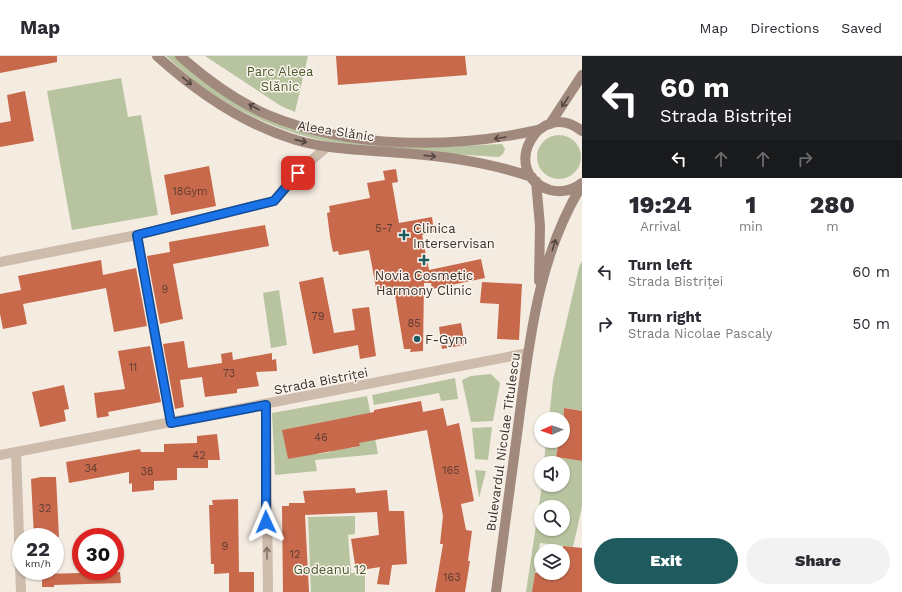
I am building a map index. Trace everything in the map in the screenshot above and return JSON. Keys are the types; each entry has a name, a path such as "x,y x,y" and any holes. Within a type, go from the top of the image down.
{"main road":[{"name":"Aleea Slănic","path":"157,56 208,97 243,119 292,138 328,146 439,156 509,169 534,179 544,187 558,191 572,189 582,184"},
{"name":"Aleea Slănic","path":"180,56 213,83 266,114 295,125 330,134 396,141 440,143 486,140 538,130 550,124"},
{"path":"550,124 582,75"},
{"path":"550,124 568,124 582,131"},
{"name":"Bulevardul Nicolae Titulescu","path":"538,130 532,137 526,150 526,164 534,179 540,226 538,296"},
{"name":"Bulevardul Nicolae Titulescu","path":"496,592 528,353 538,296 559,229 582,184"}],"street":[{"path":"0,262 137,235 274,201 300,170 328,146"},
{"path":"137,235 171,423"},
{"name":"Strada Bistriței","path":"0,455 266,405 528,353"},
{"path":"266,405 268,592"},
{"path":"16,452 21,592"}],"green space":[{"path":"166,56 176,56 284,124 437,147 502,144 505,149 503,154 499,157 405,151 344,145 302,135 259,119 220,98 183,71"},
{"name":"Parc Aleea Slănic","path":"205,56 308,56 295,112 281,106"},
{"path":"121,78 128,117 141,115 158,215 72,230 47,91"},
{"path":"559,135 571,139 577,145 581,157 577,169 571,175 559,179 547,175 541,169 537,157 541,145 547,139"},
{"path":"582,261 582,411 565,408 564,412 550,412 553,380 579,267"},
{"path":"279,290 287,345 271,348 263,293"},
{"path":"491,374 500,383 493,421 471,422 462,380 471,376"},
{"path":"455,378 458,399 441,401 439,393 374,405 372,395"},
{"path":"367,396 378,454 315,460 317,471 275,475 272,413","holes":["354,416 359,446 351,448 350,444 330,447 330,452 318,454 317,450 288,459 283,430"]},
{"path":"492,427 488,460 475,459 472,428"},
{"path":"545,448 558,448 556,456 545,456"},
{"path":"570,459 582,461 582,507 573,547 570,547 570,544 534,544 534,580 532,592 526,592 534,536 570,536 570,500 540,500 541,492 570,492"},
{"path":"475,470 486,471 479,498"},
{"name":"Godeanu 12","path":"355,516 355,534 348,535 351,573 365,572 365,592 311,592 308,517"}],"building":[{"path":"0,56 57,56 57,62 0,73"},
{"path":"336,56 465,56 467,75 338,85"},
{"path":"25,91 34,141 0,147 0,123 11,121 7,95"},
{"path":"209,166 216,206 171,215 164,175"},
{"path":"396,169 398,182 392,183 399,223 432,217 434,232 422,235 429,270 481,259 485,278 432,289 431,283 424,283 423,351 410,352 411,349 404,349 394,289 377,293 369,250 339,255 338,251 333,252 330,237 327,213 330,212 329,206 370,198 367,183 385,180 383,171"},
{"path":"265,225 269,246 173,264 183,319 160,324 147,256 170,252 169,242"},
{"path":"101,260 103,275 136,268 147,326 114,332 106,288 23,304 27,324 3,329 0,314 0,294 21,290 18,276"},
{"path":"323,277 334,333 355,330 352,309 369,307 376,356 360,359 358,345 313,354 299,282"},
{"path":"482,282 522,284 519,340 497,339 499,304 480,303"},
{"path":"461,323 465,345 442,349 439,327"},
{"path":"184,341 188,368 222,363 221,354 232,352 233,360 272,353 272,360 276,359 277,371 256,372 259,386 237,389 237,393 205,397 202,377 180,380 184,407 175,409 163,344"},
{"path":"150,346 161,402 108,412 109,416 97,418 94,393 125,389 118,351"},
{"path":"64,385 69,409 64,410 66,421 40,427 32,392"},
{"path":"421,401 423,412 443,408 447,426 459,423 474,501 461,504 466,530 472,531 468,561 470,561 465,592 435,592 443,544 440,544 443,516 427,430 359,443 360,446 288,459 282,430"},
{"path":"564,408 582,411 582,461 570,459 570,456 556,456 558,448 570,448 570,412 564,412"},
{"path":"217,434 220,460 208,460 208,468 177,468 177,480 154,481 154,490 132,492 132,483 129,484 129,472 69,483 66,462 140,449 141,452 164,452 164,444 197,443 197,436"},
{"path":"56,477 59,528 34,528 31,479"},
{"path":"355,488 356,493 387,490 389,511 404,511 407,564 392,565 389,585 377,584 380,567 356,571 351,539 379,535 377,512 305,515 309,592 283,592 282,506 289,506 289,503 305,503 303,491"},
{"path":"238,499 239,572 254,572 254,592 229,592 229,573 214,574 214,564 211,564 209,505 213,505 212,500"},
{"path":"570,547 582,548 582,592 532,592 534,579 570,580"},
{"path":"64,573 72,573 72,580 121,580 121,583 54,585 54,587 42,587 42,580 64,580"}],"place":[{"name":"Clinica Interservisan","path":"404,235"},
{"name":"Novia Cosmetic Harmony Clinic","path":"424,260"},
{"name":"F-Gym","path":"417,339"}],"route":[{"path":"266,522 266,405 171,423 137,235 274,201 298,173"}]}
